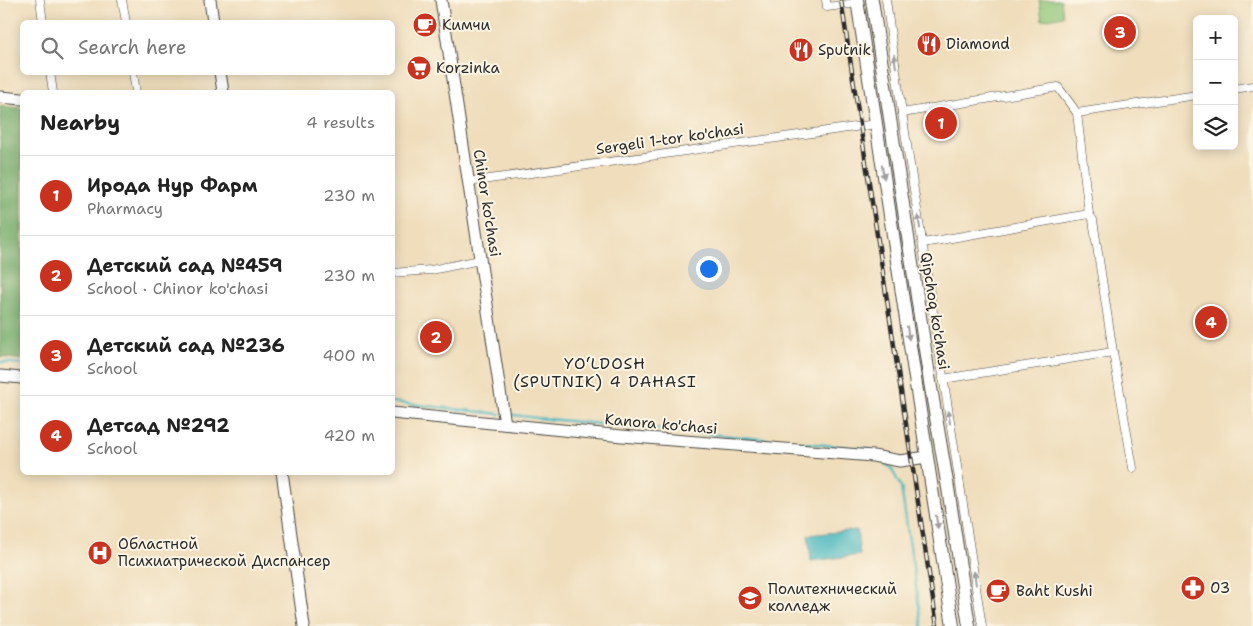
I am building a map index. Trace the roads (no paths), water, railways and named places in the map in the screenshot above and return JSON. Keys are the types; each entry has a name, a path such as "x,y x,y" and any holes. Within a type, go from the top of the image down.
{"main road":[{"name":"Qipchoq ko'chasi","path":"872,0 969,626"},
{"name":"Qipchoq ko'chasi","path":"857,1 953,626"},
{"path":"862,33 877,31"},
{"path":"932,491 948,488"}],"street":[{"path":"40,0 43,20"},
{"path":"122,0 126,20"},
{"path":"210,0 213,20"},
{"name":"Chinor ko'chasi","path":"441,0 504,417"},
{"path":"826,0 827,7 857,1"},
{"name":"Qipchoq ko'chasi","path":"886,0 982,626"},
{"path":"50,75 52,90"},
{"path":"133,75 136,90"},
{"path":"220,75 223,90"},
{"path":"1238,88 1253,86"},
{"path":"902,113 1058,87 1077,113 1089,214 1093,220 1133,468"},
{"path":"1077,113 1193,96"},
{"path":"0,97 20,99"},
{"name":"Sergeli 1-tor ko'chasi","path":"468,182 876,124"},
{"path":"922,243 1089,214"},
{"path":"395,273 431,270 480,260"},
{"path":"943,379 1113,352"},
{"path":"0,376 20,378"},
{"name":"Kanora ko'chasi","path":"395,413 504,417 622,436 877,457 900,461 927,457"},
{"path":"282,475 304,626"}],"water":[{"path":"857,530 860,555 811,561 808,535"}],"waterway":[{"path":"0,362 20,364"},
{"path":"395,402 500,414"},
{"path":"506,414 868,449 870,451"},
{"path":"884,463 891,468 901,487 922,626"}],"railway":[{"path":"841,0 937,626"}],"place":[{"name":"Кимчи","path":"425,25"},
{"name":"Детский сад №236","path":"1120,32"},
{"name":"Diamond","path":"929,44"},
{"name":"Sputnik","path":"801,50"},
{"name":"Korzinka","path":"419,68"},
{"name":"Ирода Нур Фарм","path":"941,123"},
{"name":"Детсад №292","path":"1211,322"},
{"name":"Детский сад №459","path":"436,337"},
{"name":"Областной Психиатрической Диспансер","path":"100,553"},
{"name":"03","path":"1193,588"},
{"name":"Baht Kushi","path":"998,591"},
{"name":"Политехнический колледж","path":"750,598"}],"district":[{"name":"YO‘LDOSH (SPUTNIK) 4 DAHASI","path":"605,372"}]}
